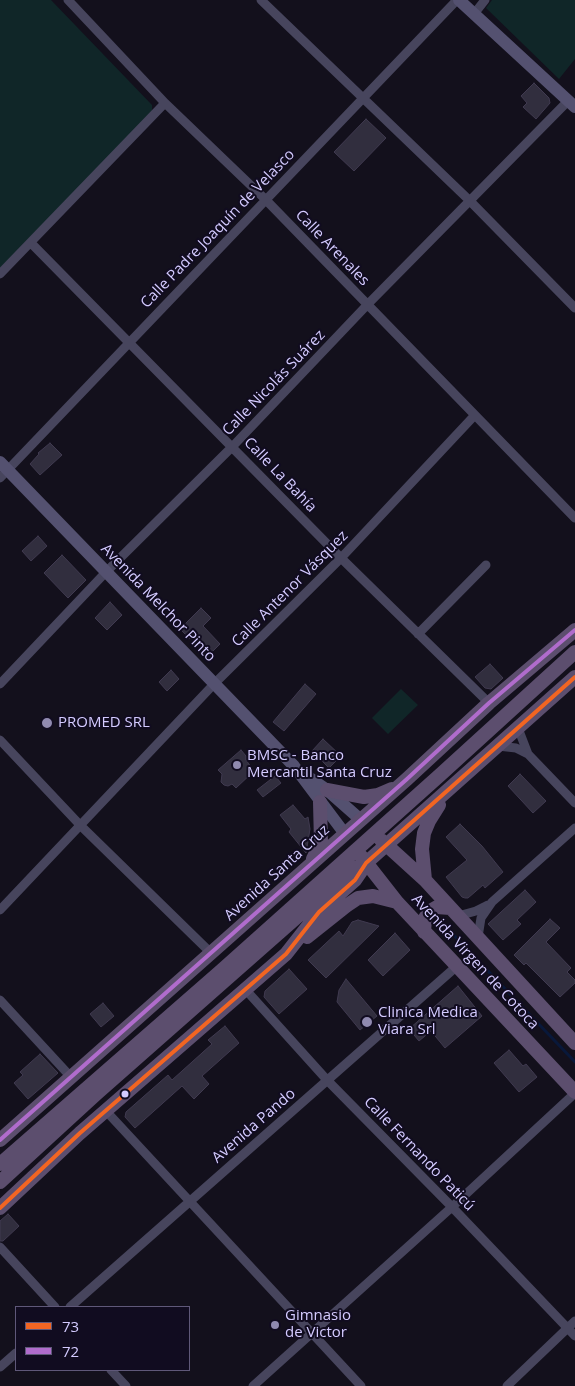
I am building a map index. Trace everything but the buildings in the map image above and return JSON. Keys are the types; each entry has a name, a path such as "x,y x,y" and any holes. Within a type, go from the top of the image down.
{"main road":[{"path":"458,0 572,104"},
{"name":"Avenida Melchor Pinto","path":"3,470 106,572 323,796 360,820 374,833"},
{"name":"Avenida Santa Cruz","path":"0,1140 489,704 575,630"},
{"path":"0,1164 314,887 575,652"},
{"path":"0,1182 96,1094 348,872 366,863 387,845 575,677"},
{"path":"421,791 446,743"},
{"path":"303,871 315,856 321,843 323,796 364,797 378,795 407,779"},
{"path":"425,880 422,849 424,833 428,820 452,787"},
{"name":"Avenida Melchor Pinto","path":"323,796 356,849"},
{"name":"Avenida Virgen de Cotoca","path":"374,833 425,880 575,1043"},
{"name":"Avenida Virgen de Cotoca","path":"356,849 397,902 575,1093"},
{"path":"286,954 319,912 355,880 366,863"},
{"path":"268,903 314,887"},
{"path":"0,1208 106,1110 286,954 346,906 358,898 373,896 397,902"},
{"path":"424,932 425,918 430,911 437,907 454,912"},
{"path":"0,1146 54,1116"},
{"path":"0,1186 80,1133"}],"street":[{"name":"Calle Arenales","path":"68,0 165,103 265,199 575,518"},
{"path":"261,0 469,200 575,308"},
{"name":"Calle Padre Joaquín de Velasco","path":"3,470 129,343 265,199 458,0"},
{"path":"474,14 484,0"},
{"path":"0,274 165,103"},
{"name":"Calle Nicolás Suárez","path":"0,684 106,572 233,446 469,200 572,104"},
{"name":"Calle La Bahía","path":"31,243 233,446 341,558 489,704"},
{"name":"Calle Antenor Vásquez","path":"0,910 214,684 341,558 474,416"},
{"path":"418,634 486,564"},
{"path":"518,728 528,754"},
{"path":"0,740 81,826 211,953"},
{"path":"498,746 516,748 528,754 575,803"},
{"path":"454,912 476,911 492,902 575,828"},
{"path":"478,937 481,918 492,902"},
{"name":"Avenida Pando","path":"71,1306 457,966"},
{"name":"Calle Fernando Paticú","path":"245,989 327,1080 575,1336"},
{"path":"0,1000 70,1076"},
{"path":"254,1386 575,1093"},
{"path":"106,1110 361,1386"},
{"path":"0,1247 54,1306"},
{"path":"507,1386 575,1322"},
{"path":"0,1367 15,1354"},
{"path":"112,1371 126,1386"}],"green space":[{"path":"0,0 51,0 152,105 152,112 0,268"},
{"path":"492,0 575,0 575,59 559,79 486,8"},
{"path":"401,689 418,705 388,734 372,718"}],"waterway":[{"path":"444,925 575,1062"}],"transit line":[{"name":"72","path":"0,1140 407,779 489,703 575,630"},
{"name":"73","path":"0,1208 80,1133 286,954 319,912 355,880 366,863 575,677"}],"place":[{"name":"PROMED SRL","path":"47,723"},
{"name":"BMSC - Banco Mercantil Santa Cruz","path":"237,765"},
{"name":"Clinica Medica Viara Srl","path":"367,1022"},
{"name":"Gimnasio de Victor","path":"275,1325"}]}
